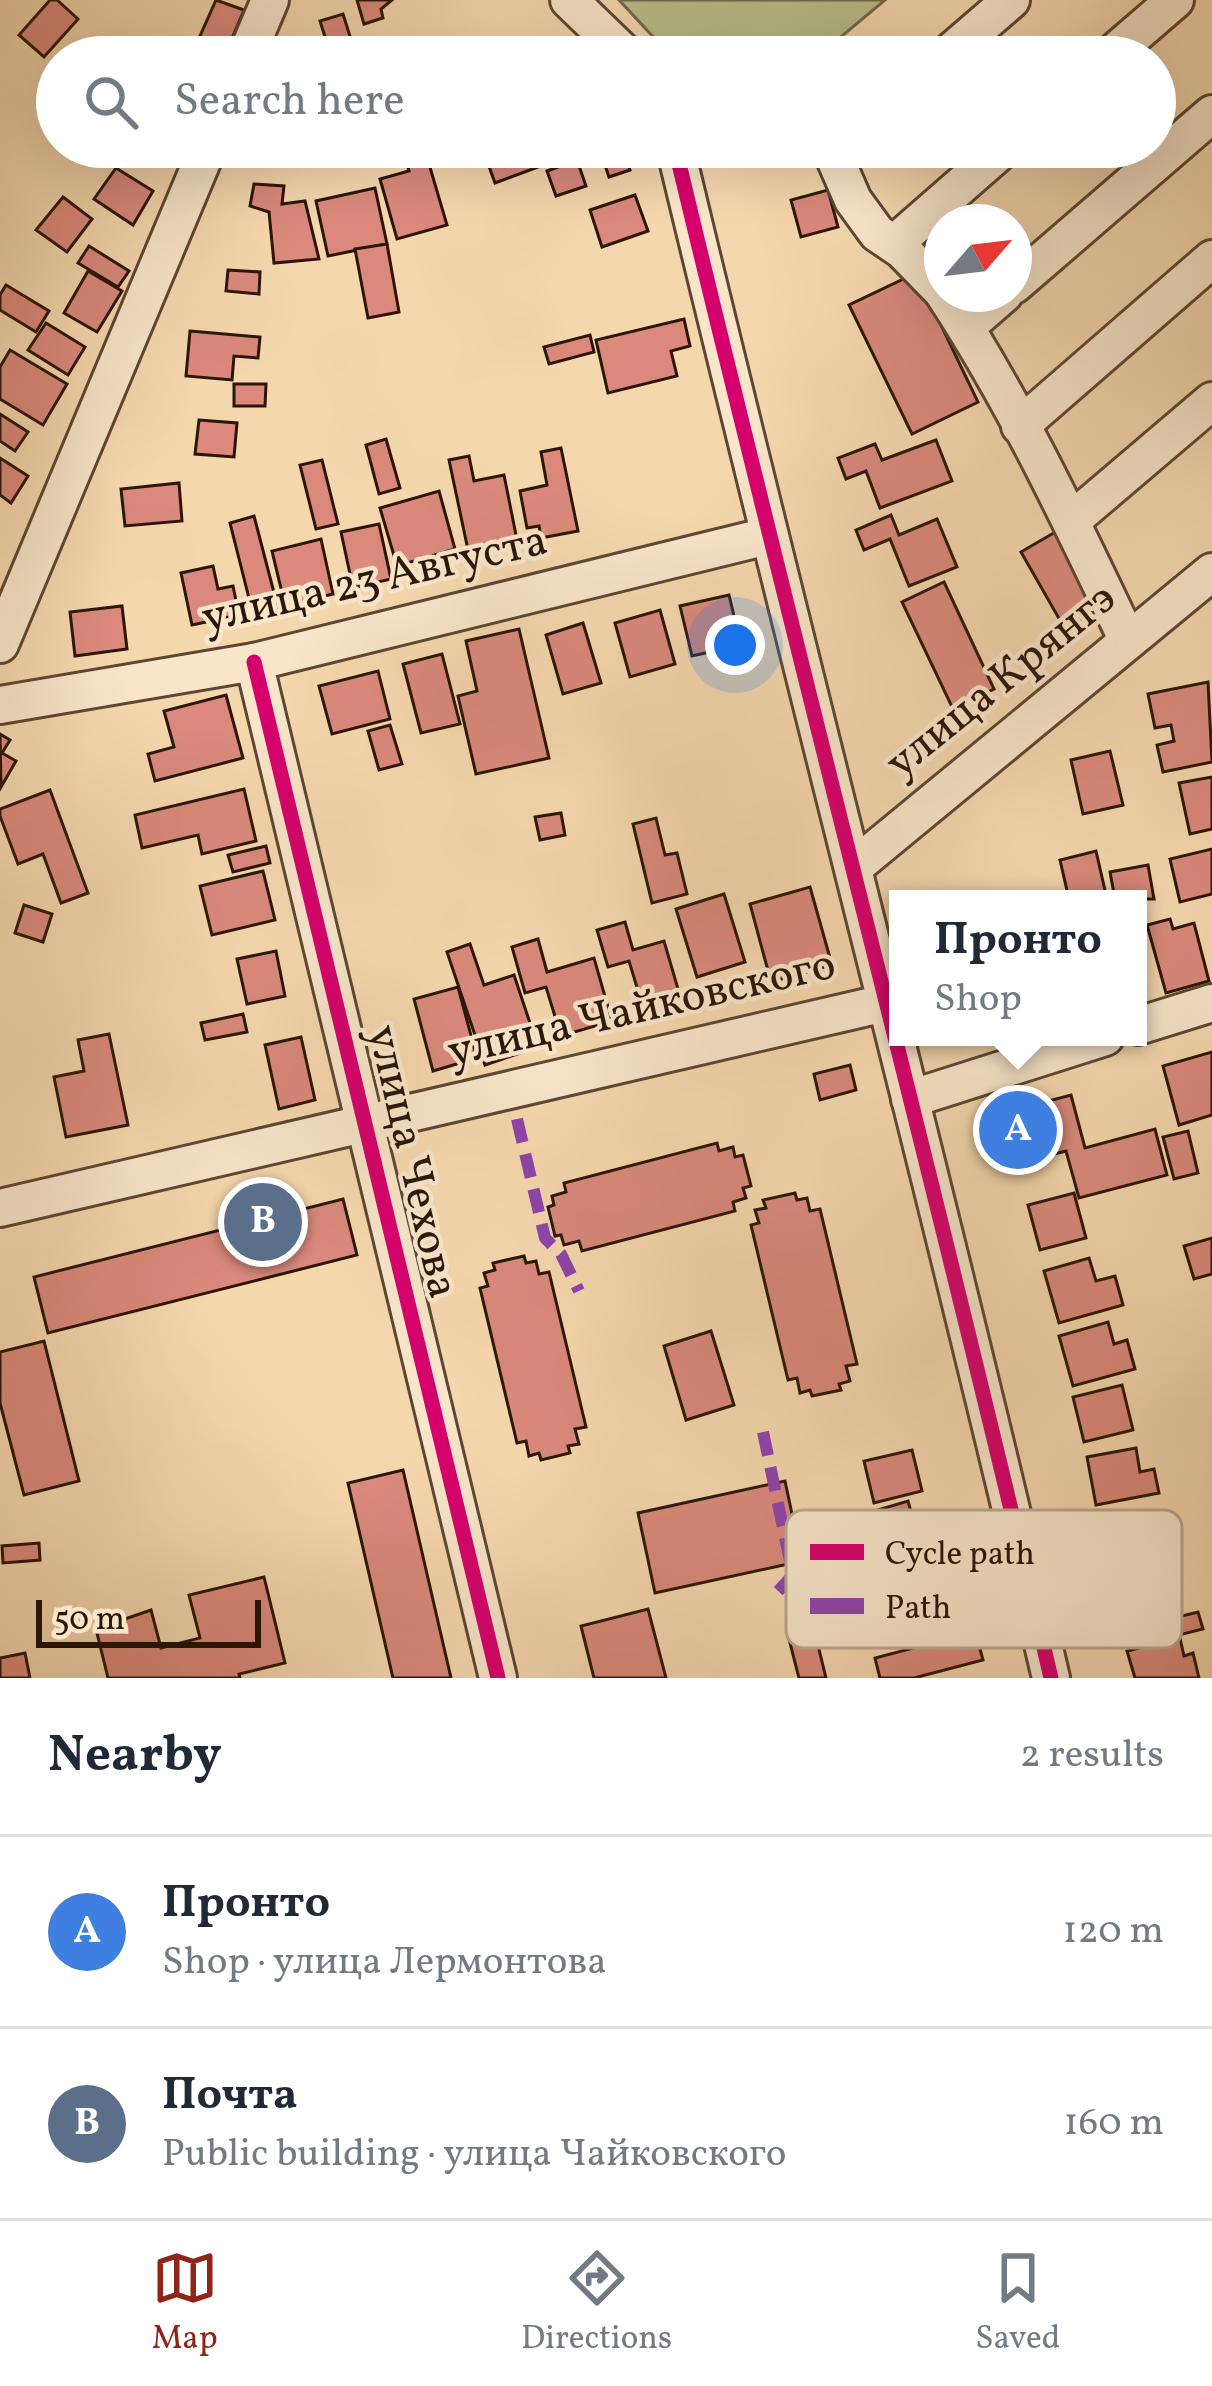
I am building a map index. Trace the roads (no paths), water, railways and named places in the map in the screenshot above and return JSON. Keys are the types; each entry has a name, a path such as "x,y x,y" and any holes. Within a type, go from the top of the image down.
{"street":[{"path":"255,36 270,0"},
{"path":"568,0 606,36"},
{"path":"969,36 1011,0"},
{"path":"1133,36 1175,0"},
{"path":"1176,145 1212,114"},
{"path":"0,644 199,168"},
{"path":"680,168 889,1018"},
{"path":"839,168 853,200 878,233 924,273"},
{"path":"894,244 981,168"},
{"path":"1032,269 1149,168"},
{"path":"1020,426 1212,259"},
{"path":"956,312 1071,521 1128,641"},
{"path":"966,327 983,312"},
{"path":"1071,521 1212,401"},
{"name":"улица 23 Августа","path":"0,704 254,662 768,536"},
{"name":"улица Крянгэ","path":"854,867 1212,572"},
{"name":"улица Чехова","path":"254,662 498,1678"},
{"name":"улица Чайковского","path":"0,1208 885,1003"},
{"path":"1147,1023 1212,1003"},
{"path":"896,1046 1010,1510"},
{"path":"910,1099 1077,1046"},
{"path":"1044,1648 1051,1678"}],"place":[{"name":"Пронто","path":"1018,1130"},
{"name":"Почта","path":"263,1222"}]}
